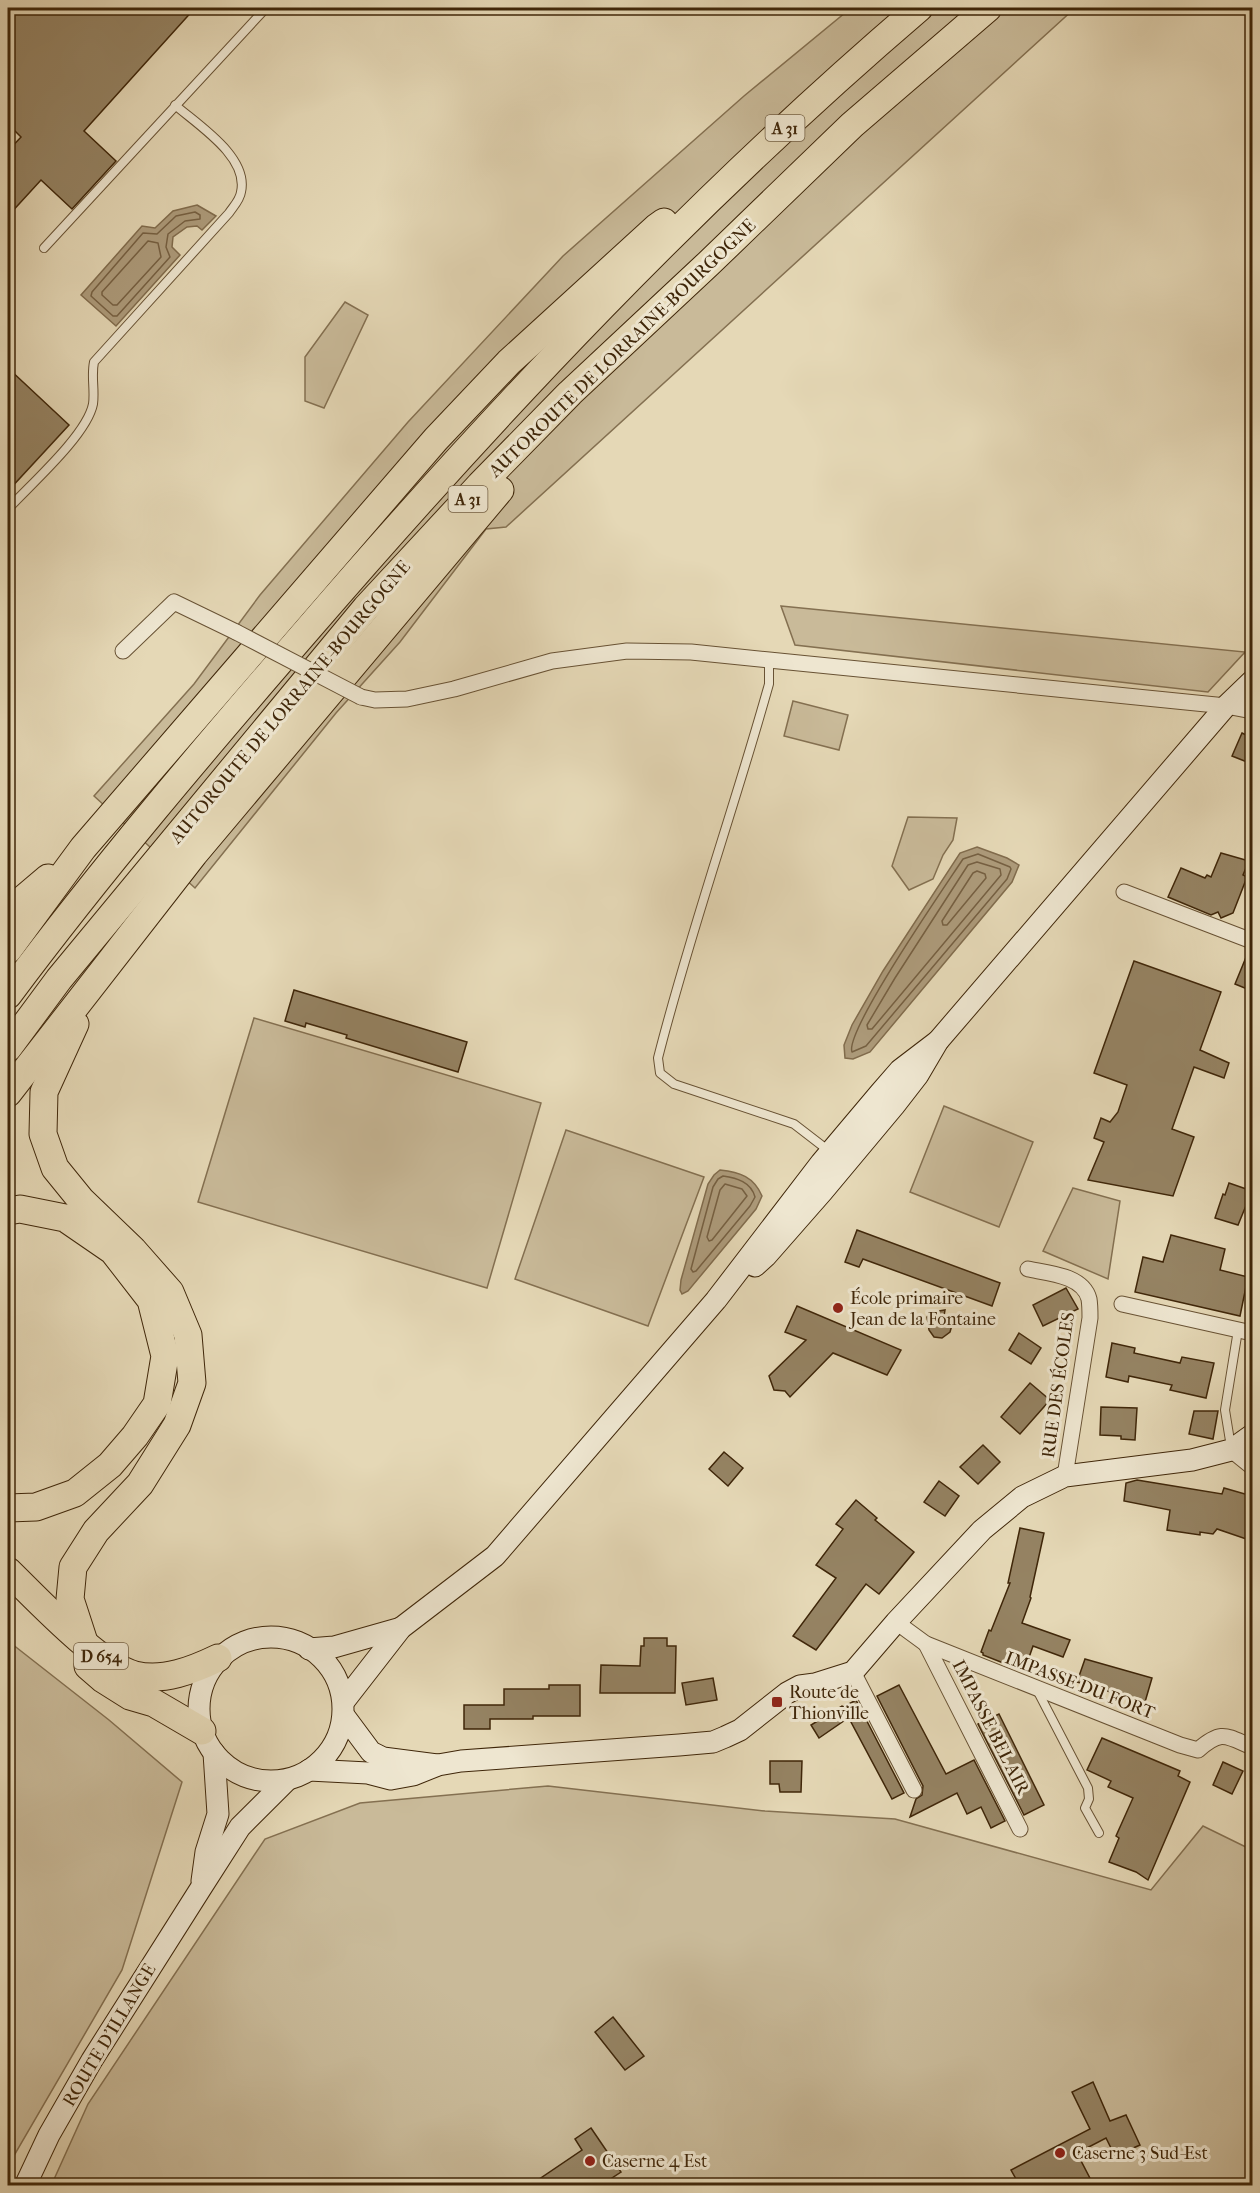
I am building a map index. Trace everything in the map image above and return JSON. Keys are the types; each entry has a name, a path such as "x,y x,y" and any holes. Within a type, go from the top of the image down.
{"highway":[{"name":"AUTOROUTE DE LORRAINE-BOURGOGNE","path":"8,995 134,833 341,591 455,462 619,288 709,199 861,57 919,8"},
{"name":"AUTOROUTE DE LORRAINE-BOURGOGNE","path":"8,1048 59,979 366,608 480,485 570,393 852,125 988,8"},
{"path":"8,950 83,848 435,439 508,362 657,226 709,199"},
{"path":"8,1093 194,854 493,497 581,405 693,278"},
{"path":"8,912 83,848"},
{"path":"84,1642 70,1599 74,1567 96,1531 140,1484 177,1425 192,1383 188,1335 170,1292 133,1250 81,1200 55,1168 43,1134 44,1092 75,1024 194,854"},
{"path":"8,1211 20,1209 65,1218 113,1251 151,1300 165,1356 157,1404 135,1436 110,1465 75,1493 36,1507 8,1508"},
{"name":"D 654","path":"8,1571 108,1662 134,1675 154,1677 190,1671 218,1658"},
{"name":"D 654","path":"8,1593 103,1679 130,1696 154,1703 208,1742"}],"main road":[{"path":"716,1300 766,1256 823,1191 918,1075 938,1041 1226,706 1252,681"},
{"path":"938,1041 900,1070 826,1158 716,1300 495,1556 401,1628 345,1709 333,1746 320,1762 287,1780 274,1782 249,1779 232,1770 208,1742 199,1699 204,1679 218,1658 231,1648 254,1638 276,1636 298,1641 324,1659 338,1680 345,1709 371,1752 383,1758 438,1765 713,1742 740,1730 787,1693 800,1686 815,1684 853,1672 982,1530 1022,1497 1065,1476 1192,1460 1231,1450 1252,1435"},
{"path":"823,1191 827,1174 826,1158"},
{"path":"309,1649 334,1647 401,1628"},
{"name":"ROUTE D'ILLANGE","path":"201,1888 206,1852 218,1814 208,1742"},
{"path":"309,1770 368,1773 391,1779 413,1775 438,1765"},
{"name":"ROUTE D'ILLANGE","path":"25,2186 49,2135 92,2060 240,1827 287,1780"}],"street":[{"path":"123,651 174,602 361,697 375,700 407,699 454,689 552,661 627,651 691,652 1226,706 1252,711"},
{"path":"1124,892 1252,941"},
{"name":"RUE DES ÉCOLES","path":"1028,1269 1065,1277 1078,1283 1088,1296 1090,1318 1065,1476"},
{"path":"1122,1304 1245,1331"},
{"path":"1231,1450 1252,1467"},
{"name":"IMPASSE DU FORT","path":"896,1622 926,1644 1189,1747 1198,1750 1212,1737 1225,1736 1252,1746"},
{"name":"IMPASSE BEL AIR","path":"926,1644 1020,1829"},
{"path":"853,1672 914,1790"}],"lane":[{"path":"44,248 266,8"},
{"path":"8,509 66,447 88,418 93,404 94,362 229,213 242,192 239,169 234,159 225,148 175,105"},
{"path":"769,660 769,684 766,695 719,851 693,927 658,1058 660,1073 674,1084 794,1124 826,1158"},
{"path":"1231,1450 1226,1410 1245,1331"},
{"path":"1036,1688 1088,1788 1089,1799 1085,1808 1099,1833"}],"shaded area":[{"path":"851,8 1075,8 506,527 486,529 400,642 336,713 195,888 94,796 194,684 260,595 408,422 563,256 744,96"},
{"path":"345,302 368,315 324,408 305,401 305,357"},
{"path":"781,606 1245,652 1208,692 795,645"},
{"path":"793,701 848,715 839,750 784,736"},
{"path":"908,817 957,818 953,840 943,855 933,879 909,890 892,866"},
{"path":"254,1018 541,1103 487,1288 198,1202"},
{"path":"944,1106 1033,1142 999,1227 910,1192"},
{"path":"566,1130 704,1177 648,1326 515,1279"},
{"path":"1073,1188 1120,1201 1108,1279 1043,1251"},
{"path":"12,1644 109,1720 182,1782 122,1970 8,2166 8,1654"},
{"path":"548,1786 765,1811 895,1819 1151,1890 1203,1826 1252,1850 1252,2185 51,2186 88,2104 265,1839 360,1803"}],"water":[{"path":"197,205 216,216 202,230 197,226 187,227 173,237 172,247 180,255 116,326 81,295 142,226 155,228 173,211"},
{"path":"977,847 1019,865 1012,882 870,1052 853,1059 845,1058 844,1045 852,1025 883,971 960,853"},
{"path":"720,1170 746,1177 755,1184 762,1196 756,1209 688,1291 682,1294 681,1280 708,1184"}],"building":[{"path":"8,8 195,8 84,131 116,161 72,209 41,180 8,216 8,151 21,137 8,124"},
{"path":"8,368 69,425 8,491"},
{"path":"1242,733 1252,738 1252,764 1232,756"},
{"path":"1221,853 1249,861 1243,875 1247,877 1233,913 1221,918 1218,912 1211,915 1168,897 1181,868 1205,878 1207,875 1211,877"},
{"path":"1249,950 1252,951 1252,991 1235,984"},
{"path":"1134,961 1221,992 1200,1050 1229,1063 1224,1078 1194,1067 1172,1129 1194,1137 1173,1196 1088,1180 1104,1142 1094,1138 1101,1118 1110,1122 1118,1112 1127,1085 1094,1073"},
{"path":"294,990 467,1042 458,1072 346,1038 347,1035 306,1023 305,1027 285,1021"},
{"path":"1229,1183 1252,1191 1238,1225 1215,1218"},
{"path":"857,1230 1000,1283 992,1306 863,1259 859,1267 845,1262"},
{"path":"1171,1235 1225,1249 1220,1270 1248,1277 1240,1316 1135,1292 1143,1257 1163,1262"},
{"path":"1066,1288 1078,1309 1043,1326 1033,1305"},
{"path":"797,1306 901,1350 887,1375 833,1353 790,1397 785,1391 774,1390 769,1376 806,1340 785,1332"},
{"path":"945,1310 944,1316 950,1320 952,1325 950,1332 942,1338 934,1337 929,1330 927,1317 933,1312"},
{"path":"1019,1333 1041,1348 1031,1364 1009,1350"},
{"path":"1112,1343 1135,1348 1134,1353 1180,1363 1182,1357 1214,1363 1206,1398 1170,1390 1172,1385 1129,1376 1128,1382 1106,1377"},
{"path":"1030,1383 1050,1400 1020,1434 1001,1417"},
{"path":"1101,1407 1137,1408 1135,1440 1121,1439 1121,1436 1100,1435"},
{"path":"1194,1411 1218,1411 1213,1439 1189,1434"},
{"path":"983,1445 1000,1462 978,1484 960,1467"},
{"path":"724,1452 743,1468 728,1486 709,1469"},
{"path":"1137,1480 1222,1494 1224,1488 1252,1496 1252,1541 1217,1529 1213,1534 1200,1532 1200,1535 1167,1530 1170,1510 1124,1501 1126,1483"},
{"path":"939,1481 959,1496 945,1516 924,1502"},
{"path":"856,1500 877,1518 875,1520 914,1552 879,1594 866,1584 816,1650 793,1636 836,1578 816,1565 843,1529 836,1524"},
{"path":"1020,1528 1044,1533 1031,1598 1022,1623 1070,1640 1063,1657 1033,1646 1025,1669 1017,1666 1016,1668 983,1655 981,1652 1010,1583 1008,1583"},
{"path":"644,1638 667,1638 667,1646 676,1646 675,1693 600,1693 601,1665 640,1666 641,1646 644,1646"},
{"path":"1085,1659 1152,1678 1145,1702 1077,1682"},
{"path":"713,1678 717,1700 686,1705 682,1683"},
{"path":"549,1685 580,1685 580,1716 490,1719 490,1729 464,1729 464,1705 504,1705 504,1689 549,1689"},
{"path":"899,1685 946,1774 974,1760 1005,1821 991,1828 981,1807 967,1814 957,1793 910,1817 916,1799 922,1795 923,1786 877,1696"},
{"path":"856,1700 904,1793 892,1799 843,1707"},
{"path":"842,1706 848,1718 819,1738 811,1725"},
{"path":"999,1714 1044,1805 1024,1815 978,1724"},
{"path":"1102,1738 1180,1771 1178,1776 1190,1782 1148,1880 1136,1872 1109,1862 1119,1838 1116,1836 1133,1798 1108,1787 1111,1781 1087,1770"},
{"path":"770,1761 802,1761 801,1792 780,1792 779,1784 770,1784"},
{"path":"1223,1762 1243,1771 1232,1794 1213,1785"},
{"path":"613,2017 644,2056 625,2070 595,2032"},
{"path":"1093,2082 1110,2121 1126,2115 1140,2145 1115,2156 1106,2138 1077,2153 1094,2186 1020,2186 1011,2170 1090,2129 1072,2092"},
{"name":"Caserne 4 Est","path":"591,2128 621,2172 609,2180 613,2186 529,2186 582,2150 575,2139"}],"place":[{"name":"École primaire Jean de la Fontaine","path":"838,1308"},
{"name":"Route de Thionville","path":"777,1702"},
{"name":"Caserne 3 Sud-Est","path":"1060,2153"},
{"name":"Caserne 4 Est","path":"590,2161"}]}
